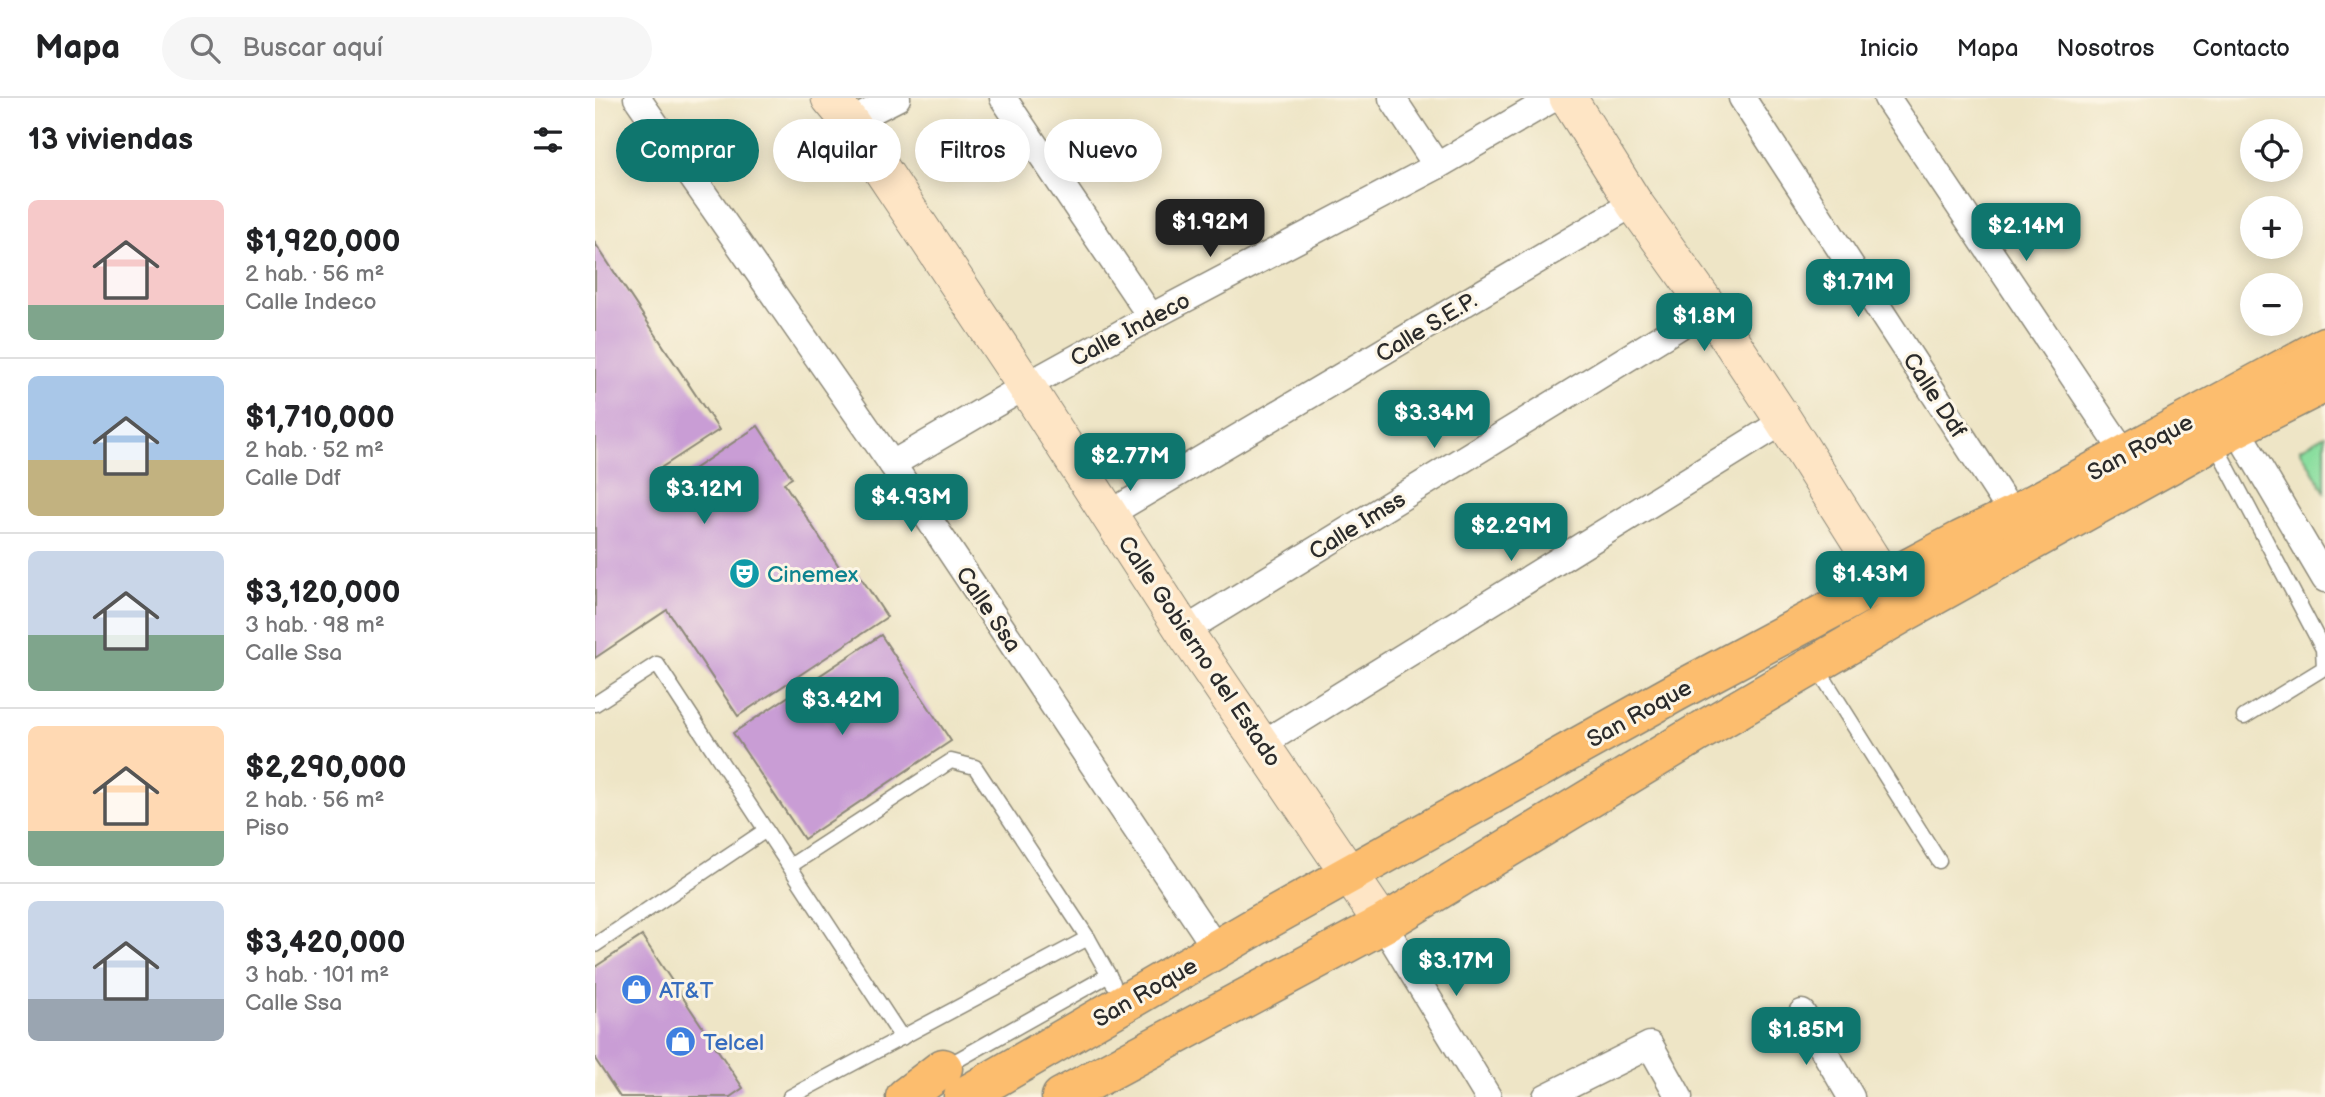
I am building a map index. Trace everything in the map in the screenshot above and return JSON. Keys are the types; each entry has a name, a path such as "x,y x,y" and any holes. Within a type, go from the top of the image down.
{"main road":[{"name":"San Roque","path":"905,1097 953,1082 1117,990 1217,950 1678,691 2013,515 2325,346"},
{"name":"San Roque","path":"1078,1093 1383,924 1696,734 1905,612 2224,434 2325,383"}],"street":[{"path":"840,110 897,98"},
{"path":"1003,98 1151,317"},
{"path":"1392,98 1437,166"},
{"name":"Calle Indeco","path":"892,464 1026,386 1437,166 1554,98"},
{"path":"1568,98 1634,204 1709,308 1784,421 1905,612"},
{"name":"Calle Ddf","path":"1742,98 2013,515"},
{"path":"1887,98 2125,454"},
{"name":"Calle Ssa","path":"643,100 892,464 1217,950"},
{"name":"Calle Gobierno del Estado","path":"840,110 1026,386 1184,631 1383,924"},
{"name":"Calle S.E.P.","path":"1109,514 1634,204"},
{"name":"Calle Imss","path":"1184,631 1709,308"},
{"path":"1262,744 1784,421"},
{"path":"2224,434 2325,579"},
{"path":"1383,924 1488,1097"},
{"path":"1802,1013 1851,1097"},
{"path":"1546,1097 1650,1045 1679,1097"}],"lane":[{"path":"2224,434 2323,649 2324,668 2244,717"},
{"path":"595,704 657,664 902,1038"},
{"path":"1816,666 1939,861"},
{"path":"790,866 951,761 975,767 1088,938 1117,990"},
{"path":"595,945 766,830"},
{"path":"790,1097 1088,938"},
{"path":"890,1097 953,1082"}],"green space":[{"path":"2325,435 2325,492 2300,449"}],"building":[{"name":"Cinemex","path":"595,243 719,430 656,471 667,487 758,426 792,478 784,483 846,577 856,570 887,617 738,716 667,610 595,658"},
{"path":"881,635 951,741 804,839 733,733"},
{"path":"642,936 743,1088 730,1097 620,1097 595,1059 595,967"}],"place":[{"name":"Cinemex","path":"744,574"},
{"name":"AT&T","path":"636,990"},
{"name":"Telcel","path":"680,1042"}]}
